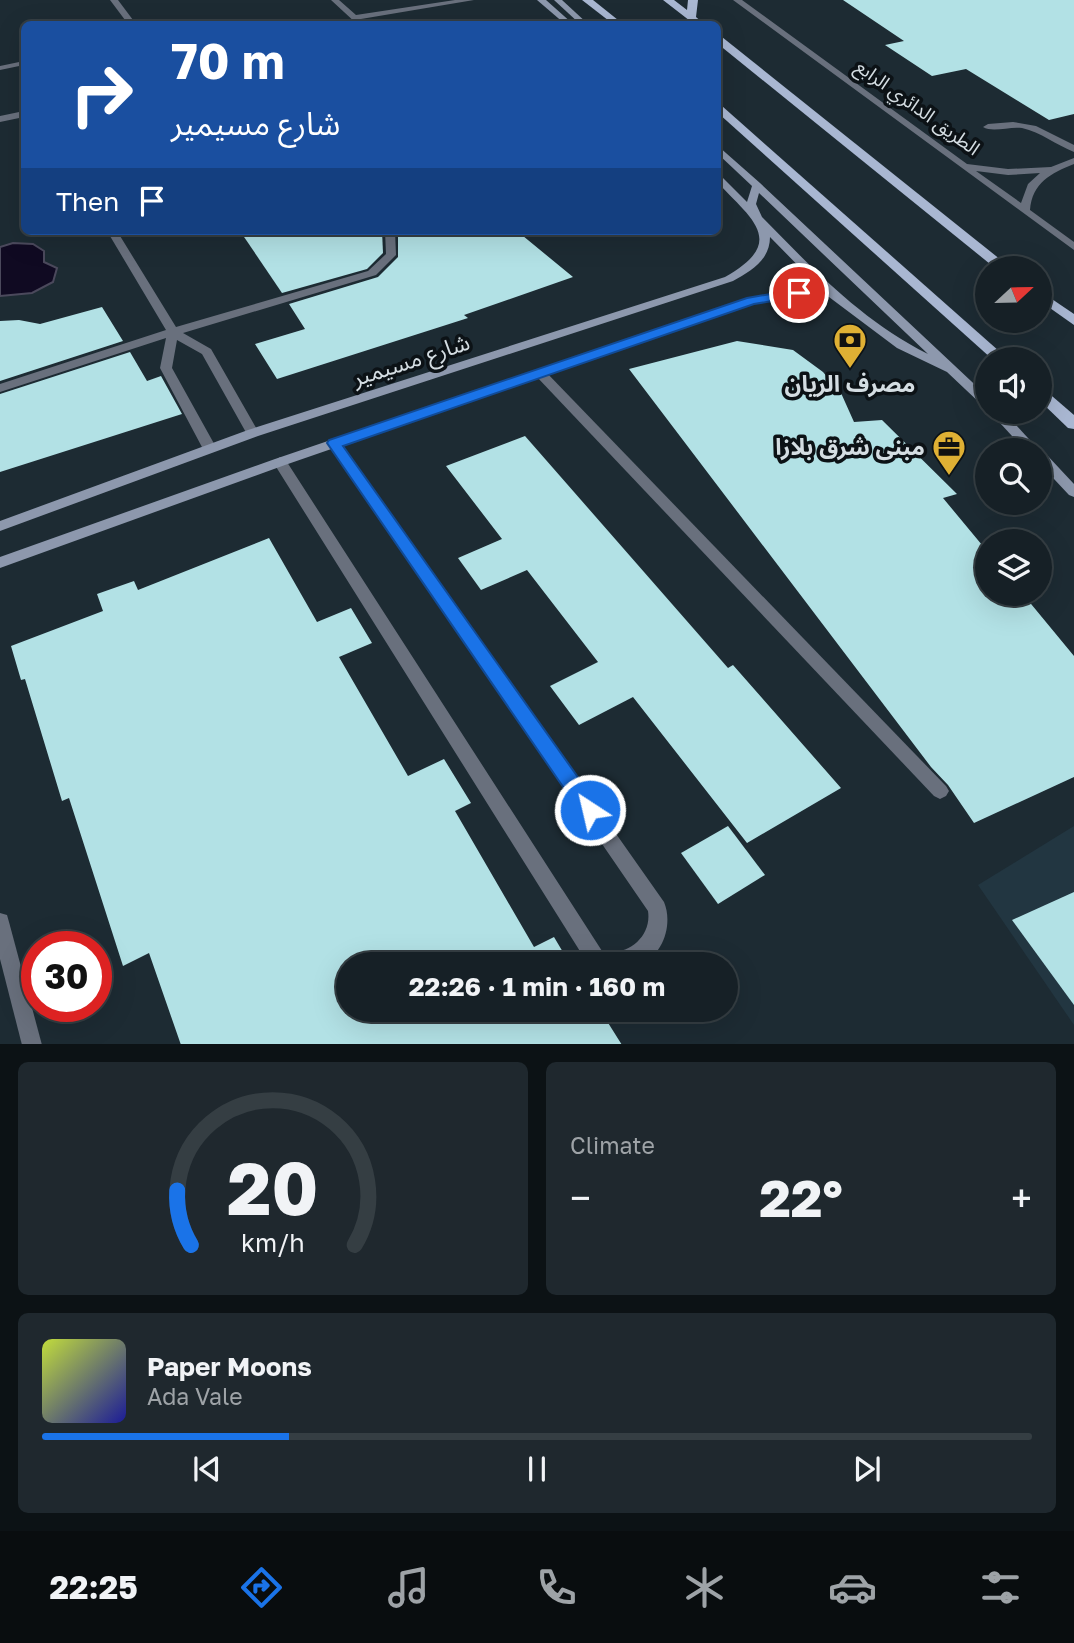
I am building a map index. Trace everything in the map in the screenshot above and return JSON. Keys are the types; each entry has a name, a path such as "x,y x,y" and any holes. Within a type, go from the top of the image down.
{"main road":[{"path":"587,0 614,21"},
{"path":"597,0 621,21"},
{"path":"668,0 695,21"},
{"path":"693,0 695,21"},
{"path":"721,41 989,256"},
{"path":"721,111 987,347"},
{"path":"1052,304 1074,321"},
{"path":"1052,404 1074,424"}],"street":[{"path":"114,0 130,21"},
{"path":"335,0 358,21"},
{"path":"354,18 470,0"},
{"path":"541,0 562,21"},
{"path":"558,0 581,21"},
{"name":"الطريق الدائري الرابع","path":"737,0 1074,247"},
{"path":"0,68 21,64"},
{"path":"0,119 21,115"},
{"path":"988,127 1012,123 1027,125 1074,149"},
{"path":"721,152 975,390"},
{"path":"1025,211 1027,192 1032,184 1050,170 1074,161"},
{"path":"962,166 1008,172 1050,170"},
{"path":"721,181 832,295 901,345 959,374"},
{"name":"شارع مسيمير","path":"0,526 253,433 729,279 760,257 765,237 751,204 757,185"},
{"path":"114,235 173,332 207,352 253,433"},
{"path":"0,388 173,332 372,273 391,255 390,235"},
{"path":"0,564 334,443 752,300 799,293 832,295"},
{"path":"173,332 166,368 210,449"},
{"path":"540,373 940,791"},
{"path":"1008,424 1021,438"},
{"path":"280,462 595,958 603,964 612,964 629,957 656,939 661,924 657,908 334,443"},
{"path":"1052,469 1074,492"},
{"path":"0,922 32,1044"}],"shaded area":[{"path":"13,243 33,244 44,251 44,262 57,268 53,282 32,293 0,296 0,247"},
{"path":"1074,826 1074,1025 978,885"}],"building":[{"path":"843,0 1074,0 1074,114 1049,120 966,69 932,76 885,45 904,41"},
{"path":"243,235 382,235 383,253 367,269 282,293"},
{"path":"398,235 522,235 573,277 464,315 468,318 277,379 255,344 305,329 289,304 378,277 398,257"},
{"path":"102,307 123,341 0,381 0,321 19,320 40,324"},
{"path":"737,341 793,350 823,372 841,393 854,422 882,420 957,494 943,498 975,537 975,606 1033,606 1074,656 1074,777 974,823 948,785 931,767 629,369"},
{"path":"130,352 147,381 161,376 182,414 0,472 0,394"},
{"path":"525,436 728,668 733,665 841,788 747,843 633,697 579,725 550,686 598,662 527,570 481,590 458,558 502,539 446,466"},
{"path":"269,538 317,622 351,608 372,643 339,657 408,776 444,759 471,803 455,811 534,947 554,937 563,952 336,952 336,1022 608,1022 621,1044 181,1044 149,953 123,966 69,798 62,801 25,679 21,680 11,646 103,611 97,594 134,581 138,590"},
{"path":"728,826 765,875 718,904 681,853"},
{"path":"1074,892 1074,1005 1012,920"}],"place":[{"name":"مصرف الريان","path":"850,370"},
{"name":"مبنى شرق بلازا","path":"949,477"}],"route":[{"path":"590,810 334,443 752,300 799,293"}]}
